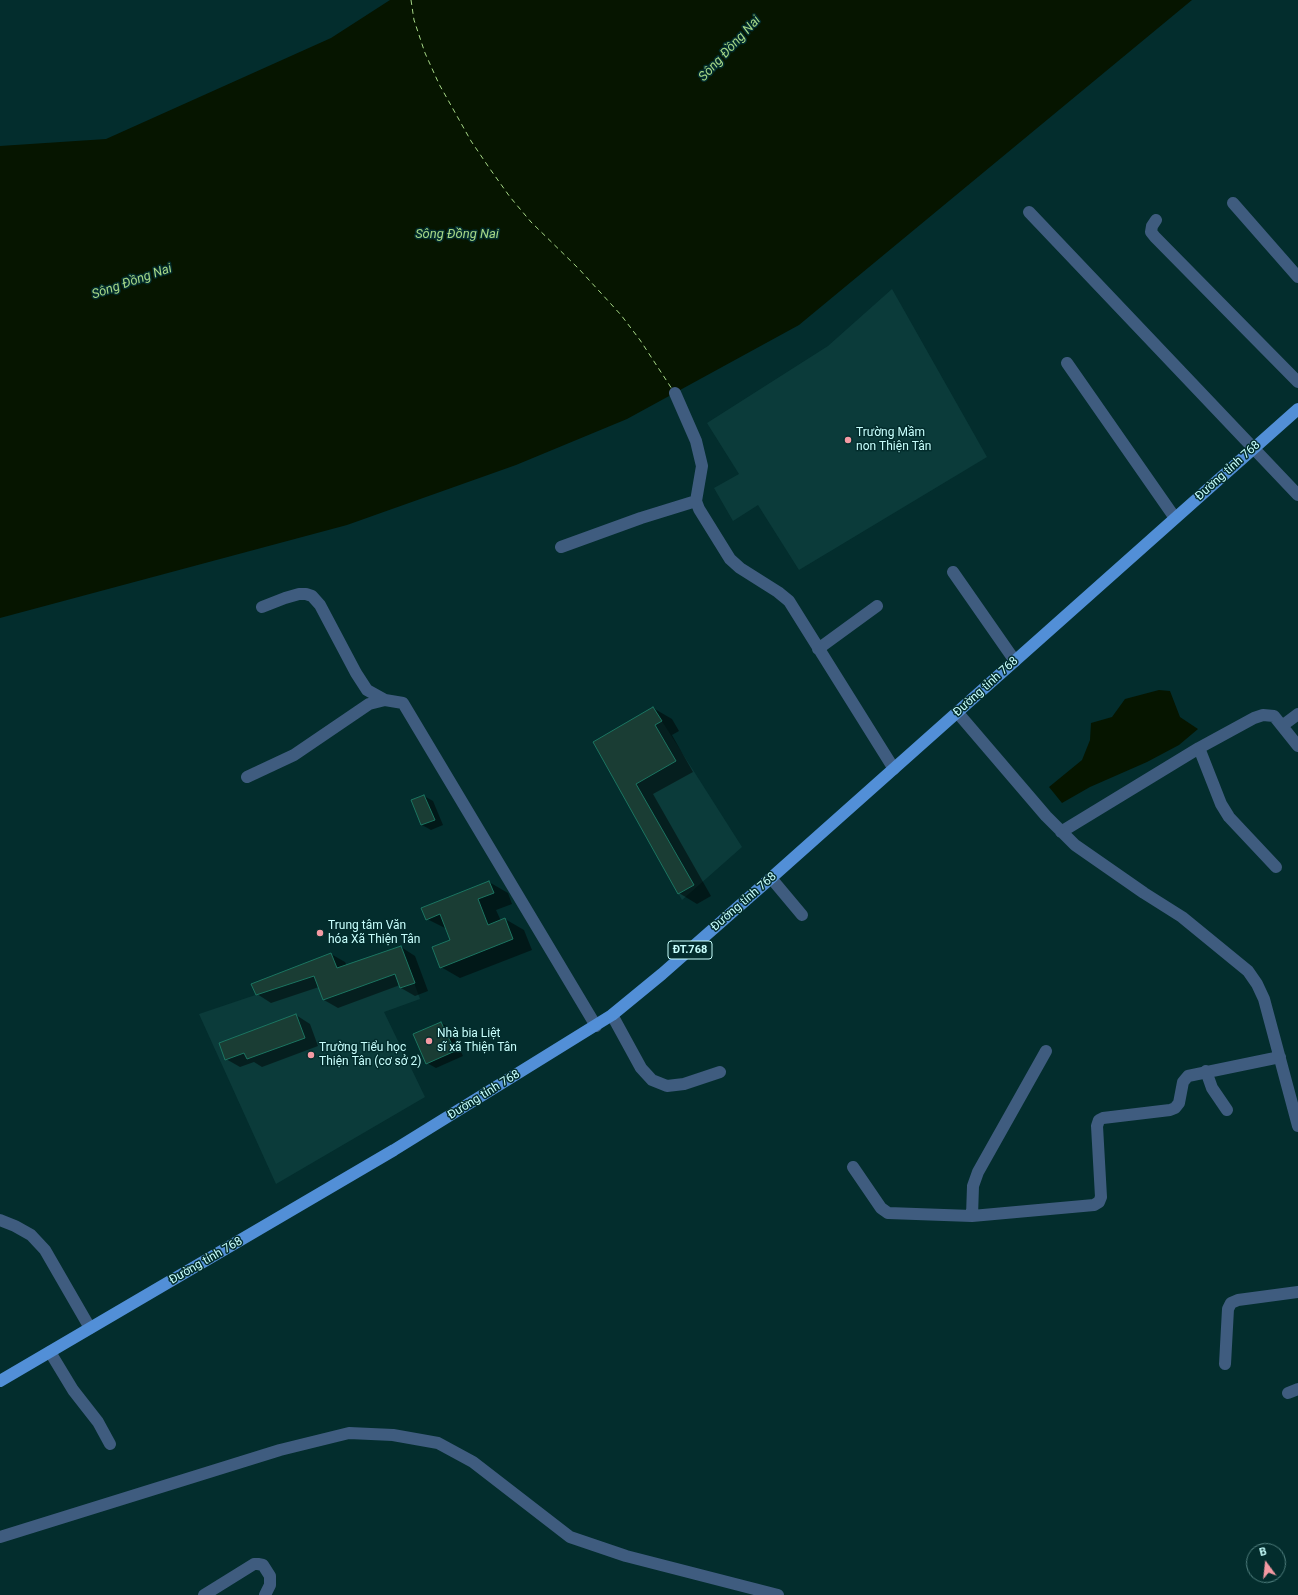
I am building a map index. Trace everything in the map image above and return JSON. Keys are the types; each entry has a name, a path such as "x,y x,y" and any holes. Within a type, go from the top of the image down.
{"main road":[{"name":"Đường tỉnh 768","path":"0,1381 381,1158 612,1015 662,974 771,878 1298,409"}],"street":[{"path":"1233,203 1298,277"},
{"path":"1029,212 1298,495"},
{"path":"1156,220 1152,226 1151,232 1155,237 1298,382"},
{"path":"1067,362 1176,518"},
{"path":"675,393 696,441 702,466 696,501 698,509 730,559 740,568 778,592 789,601 894,769"},
{"path":"561,547 634,520 696,501"},
{"path":"952,572 1015,661"},
{"path":"262,607 292,596 306,594 312,596 320,605 356,673 368,690 385,700 403,703 596,1026"},
{"path":"818,649 877,606"},
{"path":"247,777 294,755 369,704 385,700"},
{"path":"957,712 1046,816 1075,845 1144,893 1182,917 1248,971 1257,984 1264,999 1298,1126"},
{"path":"1282,726 1298,714"},
{"path":"1061,832 1199,748 1254,718 1263,715 1274,716 1298,746"},
{"path":"1199,748 1221,804 1229,817 1276,867"},
{"path":"771,878 802,915"},
{"path":"612,1015 641,1068 652,1080 667,1086 684,1084 720,1072"},
{"path":"972,1216 973,1186 978,1172 1046,1050"},
{"path":"853,1167 881,1208 888,1213 972,1216 1094,1205 1099,1202 1101,1197 1097,1126 1099,1120 1103,1118 1170,1110 1175,1108 1179,1103 1183,1082 1188,1076 1206,1071 1280,1057"},
{"path":"1206,1071 1212,1088 1227,1110"},
{"path":"1286,1081 1298,1085"},
{"path":"0,1220 31,1235 45,1250 90,1328"},
{"path":"1224,1364 1228,1309 1231,1303 1238,1300 1298,1292"},
{"path":"50,1352 73,1390 98,1422 110,1444"},
{"path":"0,1537 280,1450 349,1432 393,1435 438,1443 473,1462 570,1537 626,1556 778,1595"},
{"path":"204,1595 254,1564 258,1564 263,1565 270,1576 270,1585 265,1595"}],"shaded area":[{"name":"Trường Mầm non Thiện Tân","path":"892,289 987,457 799,570 758,505 733,521 714,488 739,474 707,423 828,346"},
{"path":"653,707 742,847 682,900 593,742"},
{"name":"Trường Tiểu học Thiện Tân (cơ sở 2)","path":"401,946 420,999 384,1012 425,1097 276,1184 199,1014"}],"water":[{"name":"Sông Đồng Nai","path":"390,0 1192,0 799,325 627,419 516,465 347,525 0,618 0,146 106,139 331,38"},
{"path":"1159,690 1170,691 1180,717 1198,729 1179,745 1147,762 1090,787 1062,803 1049,787 1082,760 1090,740 1091,723 1112,717 1125,699"}],"building":[{"path":"653,707 662,721 655,725 676,761 636,784 694,885 678,894 593,742"},
{"path":"424,795 435,820 421,825 411,800"},
{"path":"489,881 494,893 478,899 488,925 505,918 513,939 440,968 432,947 450,940 440,914 426,920 421,908"},
{"path":"401,946 415,983 400,988 395,974 323,1000 314,976 256,995 251,984 331,953 337,968"},
{"path":"296,1014 305,1038 247,1059 244,1053 225,1060 219,1043"},
{"path":"441,1022 455,1051 426,1064 413,1034"}],"ferry route":[{"path":"411,0 414,20 425,53 439,84 471,141 510,197 531,222 579,269 621,315 640,340 672,389"}],"place":[{"name":"Trường Mầm non Thiện Tân","path":"848,440"},
{"name":"Trung tâm Văn hóa Xã Thiện Tân","path":"320,933"},
{"name":"Nhà bia Liệt sĩ xã Thiện Tân","path":"429,1041"},
{"name":"Trường Tiểu học Thiện Tân (cơ sở 2)","path":"311,1055"}]}
